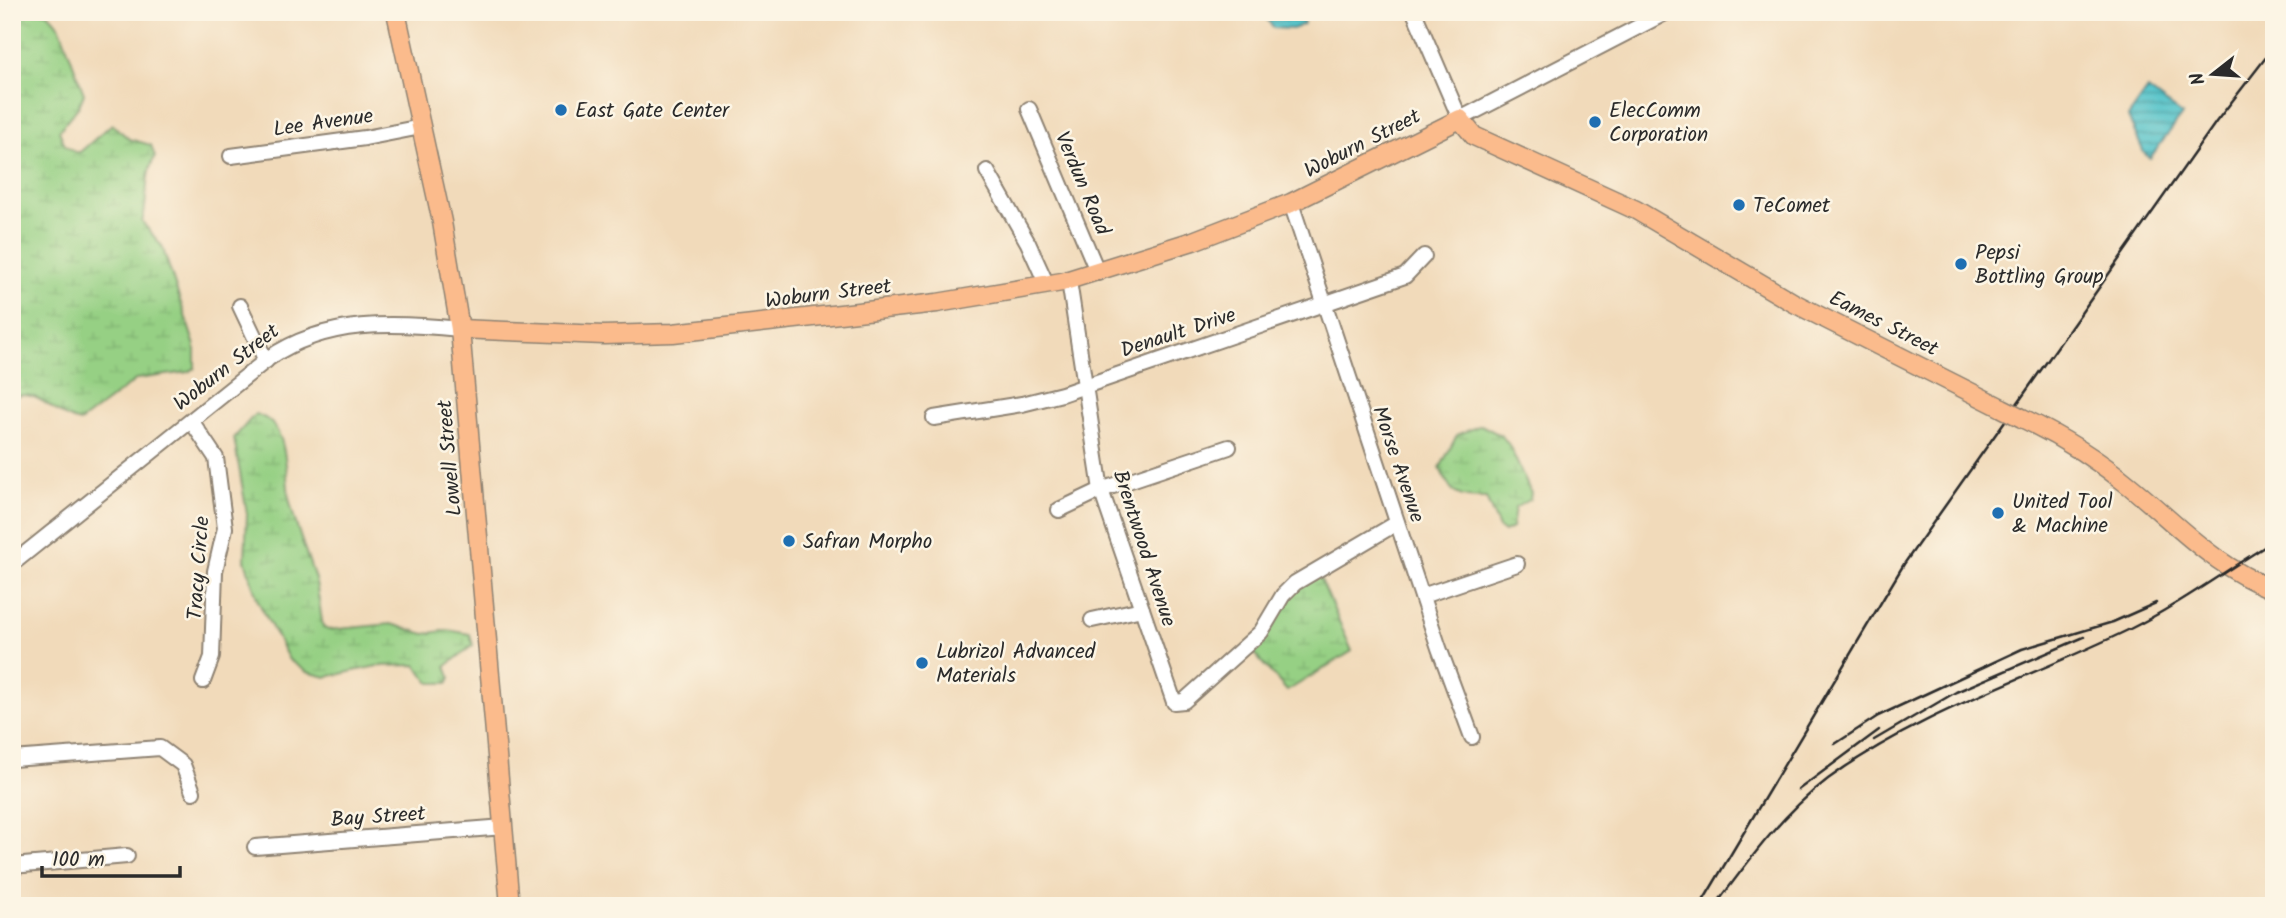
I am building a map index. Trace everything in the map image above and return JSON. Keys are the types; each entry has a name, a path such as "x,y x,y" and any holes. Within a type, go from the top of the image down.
{"main road":[{"name":"Lowell Street","path":"396,12 453,278 460,329 510,906"},
{"name":"Woburn Street","path":"460,329 604,335 673,333 937,303 1069,281 1291,203 1460,119"},
{"name":"Eames Street","path":"1460,119 1474,136 1636,210 1794,303 2059,436 2100,463 2225,567 2274,590"}],"street":[{"path":"1414,12 1460,119"},
{"name":"Woburn Street","path":"1460,119 1667,12"},
{"name":"Verdun Road","path":"1029,109 1098,273"},
{"name":"Lee Avenue","path":"231,156 338,142 421,127"},
{"path":"987,171 1028,243 1047,285"},
{"name":"Morse Avenue","path":"1291,203 1472,737"},
{"name":"Denault Drive","path":"934,418 1034,401 1084,386 1407,275 1424,256"},
{"name":"Brentwood Avenue","path":"1069,281 1101,490 1173,702 1184,701 1261,632 1283,595 1295,583 1398,523"},
{"path":"240,306 266,361"},
{"name":"Woburn Street","path":"12,564 266,361 303,338 348,327 379,324 460,329"},
{"name":"Tracy Circle","path":"192,422 216,458 225,528 215,571 212,657 203,681"},
{"path":"1059,510 1101,490 1229,447"},
{"path":"1422,596 1517,564"},
{"path":"1092,620 1142,609"},
{"path":"12,759 162,748 183,765 193,792"},
{"name":"Bay Street","path":"256,847 504,827"},
{"path":"12,866 127,856"}],"green space":[{"path":"12,12 47,12 59,25 84,94 79,106 59,131 65,145 75,152 80,152 112,124 129,139 151,145 155,157 147,181 142,222 162,246 195,346 195,368 188,372 137,379 80,422 31,396 12,397"},
{"path":"255,414 267,419 281,439 290,502 315,579 323,627 328,630 391,624 425,634 448,630 470,634 473,645 446,666 450,677 448,683 430,683 416,665 377,666 326,677 307,672 289,660 258,601 245,560 247,514 234,438"},
{"path":"1481,425 1502,436 1509,445 1531,493 1530,499 1515,508 1512,528 1504,532 1499,528 1486,498 1457,494 1440,468 1457,435"},
{"path":"1318,573 1352,651 1287,691 1249,648 1286,597"}],"water":[{"path":"1262,12 1302,12 1304,24 1293,29 1273,28"},
{"path":"2148,89 2182,115 2150,158 2144,153 2128,117"}],"railway":[{"path":"1700,906 1904,564 2216,122 2274,47"},
{"path":"1715,906 1767,838 1796,807 1828,779 1863,756 1936,716 2128,630 2274,541"},
{"path":"1835,744 1878,716 2022,649 2113,622 2156,603"},
{"path":"1874,740 1956,692 2084,637"},
{"path":"1798,790 1879,730"}],"place":[{"name":"East Gate Center","path":"561,110"},
{"name":"ElecComm Corporation","path":"1595,122"},
{"name":"TeComet","path":"1739,205"},
{"name":"Pepsi Bottling Group","path":"1961,264"},
{"name":"United Tool & Machine","path":"1998,513"},
{"name":"Safran Morpho","path":"789,541"},
{"name":"Lubrizol Advanced Materials","path":"922,663"}]}
